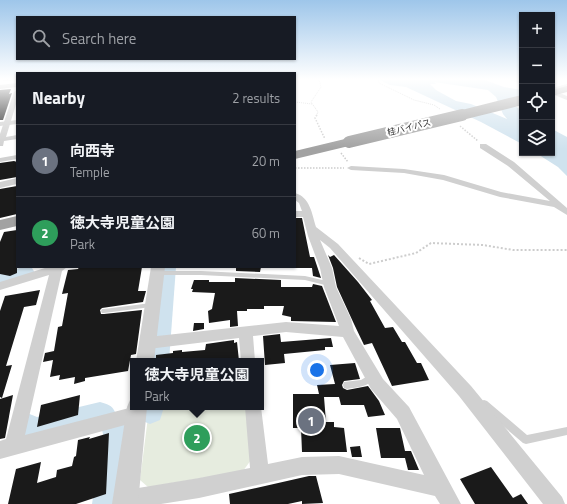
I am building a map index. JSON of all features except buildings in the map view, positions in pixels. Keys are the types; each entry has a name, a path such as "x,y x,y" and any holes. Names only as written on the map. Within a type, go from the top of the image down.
{"highway":[{"name":"桂バイパス","path":"296,154 512,103"},
{"path":"0,225 16,221"}],"street":[{"path":"13,103 3,123 1,142 16,138"},
{"path":"3,123 16,122"},
{"path":"483,146 511,164 554,199 557,204 567,212"},
{"path":"0,160 16,157"},
{"path":"351,168 404,171 424,174 456,181 500,194 557,204"},
{"path":"0,185 16,181"},
{"path":"296,197 303,202 301,214 312,229 334,246 465,391 555,504"},
{"path":"312,229 313,236 326,268 329,284 344,319 347,332 377,384 404,413 446,496"},
{"path":"0,286 33,271 59,268 6,448"},
{"path":"147,358 156,342 153,305 162,272"},
{"path":"156,342 286,327 347,332"},
{"path":"245,331 248,358"},
{"path":"253,410 260,475"},
{"path":"6,448 136,411 126,502 302,466 339,465 446,496"}],"lane":[{"path":"162,272 305,278 329,284"},
{"path":"104,311 153,305"},
{"path":"347,385 363,383 372,376"},
{"path":"465,391 492,410 526,440 567,431"}],"path":[{"path":"299,103 312,104 318,112 315,118 321,133 327,141"},
{"path":"424,103 444,110"},
{"path":"455,122 483,146"},
{"path":"339,150 351,168"},
{"path":"296,168 351,168"},
{"path":"354,255 369,264 416,253 431,244 483,245 513,250 567,250"}],"shaded area":[{"path":"246,410 251,460 243,471 148,487 140,480 148,417 154,411"}],"water":[{"path":"439,103 471,104 507,119 498,103 516,103 514,105 519,109 519,142 481,122"},
{"path":"555,131 567,137 567,176 558,167 541,156 555,156"}],"waterway":[{"path":"157,358 167,268"},
{"path":"0,281 25,273"},
{"path":"27,427 34,432 100,415 103,417"},
{"path":"108,504 118,430 114,426"}],"place":[{"name":"向西寺","path":"311,421"},
{"name":"徳大寺児童公園","path":"197,438"}]}
